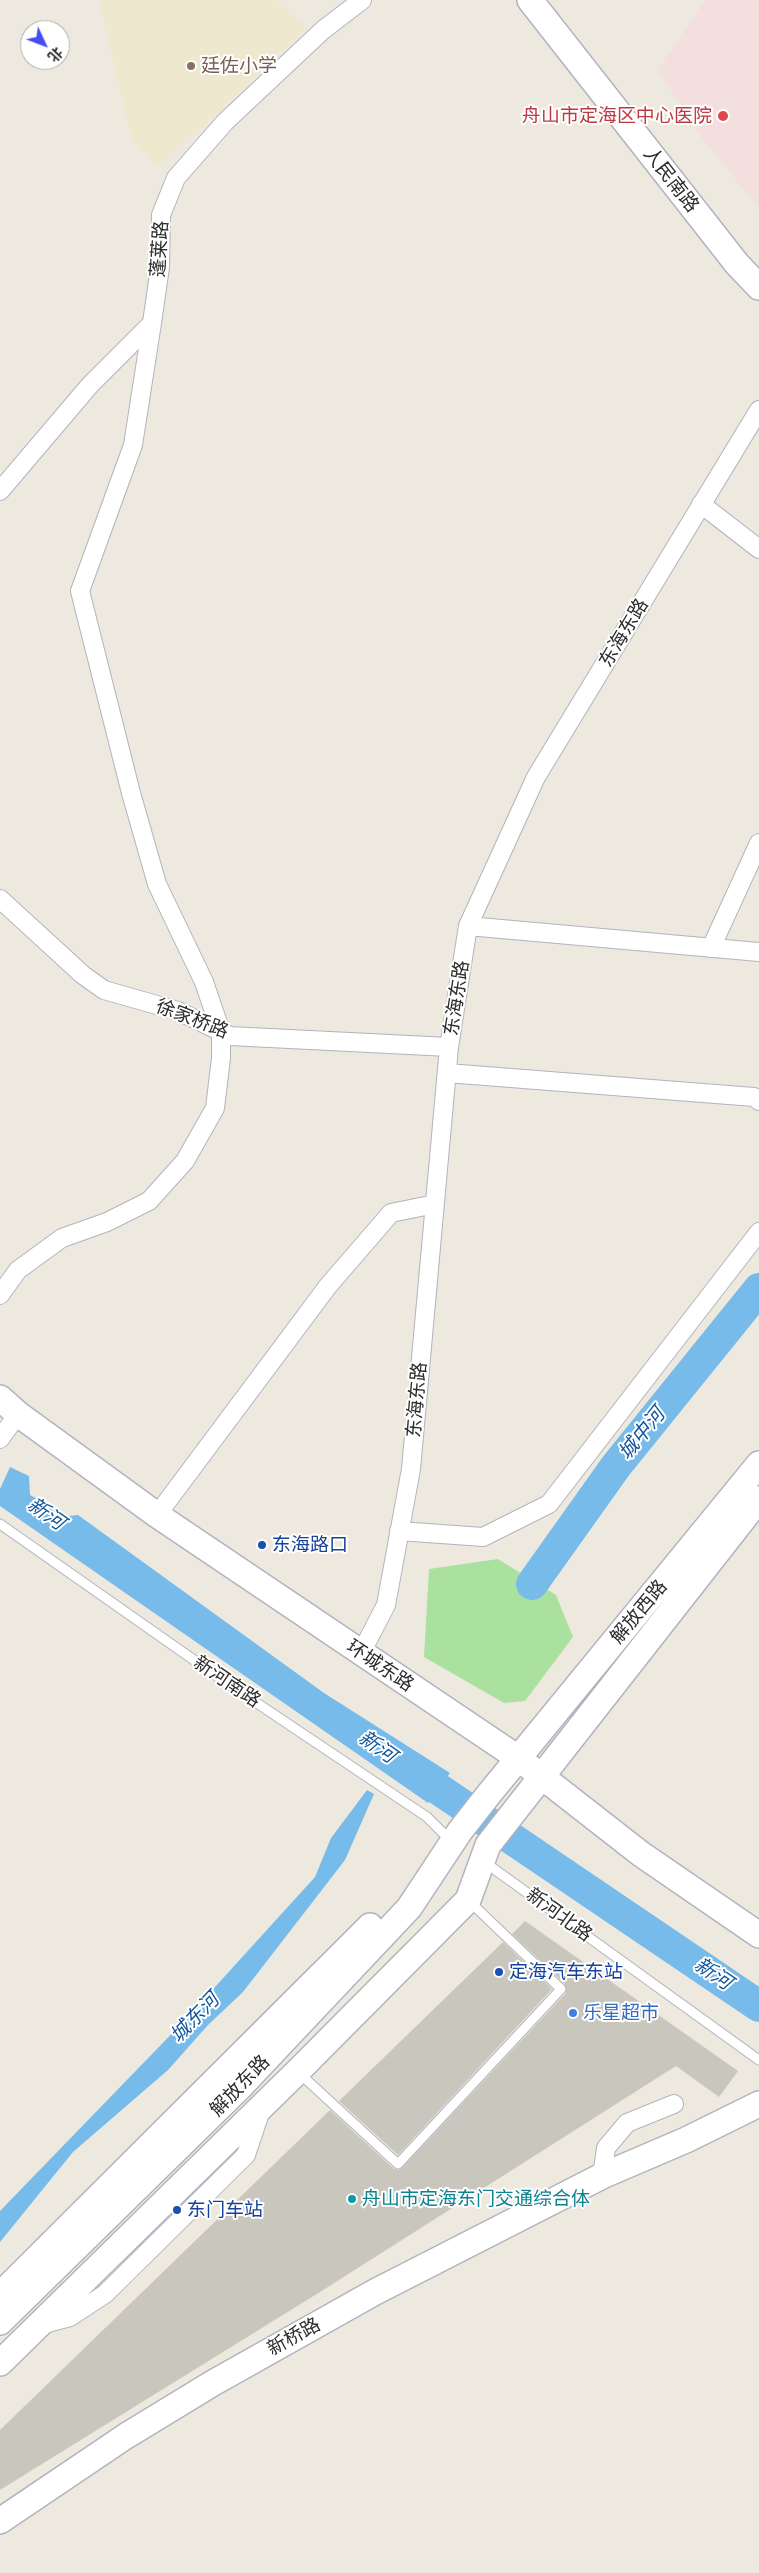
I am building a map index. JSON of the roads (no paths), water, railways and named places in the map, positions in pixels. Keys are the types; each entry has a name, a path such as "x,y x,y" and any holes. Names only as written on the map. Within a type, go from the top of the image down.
{"street":[{"name":"蓬莱路","path":"0,1295 18,1270 62,1238 107,1222 149,1201 185,1161 215,1108 221,1058 221,1032 204,982 157,884 131,793 80,592 133,445 160,266 161,215 176,178 225,122 323,30 362,0"},
{"name":"人民南路","path":"530,0 737,264 759,287"},
{"path":"0,491 90,385 152,323"},
{"name":"东海东路","path":"361,1652 386,1605 410,1469 449,1047 468,926 536,777 759,410"},
{"path":"701,504 759,549"},
{"path":"710,948 759,844"},
{"name":"徐家桥路","path":"0,899 83,976 104,990 178,1011 230,1036 449,1047"},
{"path":"468,926 759,952"},
{"path":"447,1073 754,1097 759,1101"},
{"path":"157,1515 328,1286 391,1213 435,1204"},
{"path":"399,1532 483,1537 549,1504 759,1232"},
{"path":"0,1439 9,1406"},
{"name":"环城东路","path":"9,1406 157,1515 518,1758 641,1854 759,1935"},
{"name":"解放西路","path":"457,1837 518,1758 759,1464"},
{"path":"0,2362 297,2072 468,1900 484,1852 514,1810 759,1499"},
{"path":"0,2294 457,1837"},
{"name":"解放东路","path":"0,2322 242,2085 409,1908 457,1837"},
{"path":"242,2085 263,2104"},
{"path":"602,2176 606,2148 627,2124 674,2104"},
{"name":"新桥路","path":"0,2521 126,2436 213,2383 375,2292 602,2176 686,2140 759,2104"}],"lane":[{"name":"新河南路","path":"0,1524 213,1673 457,1837"},
{"name":"新河北路","path":"484,1852 759,2060"},
{"path":"297,2072 398,2164 562,1989 468,1900"}],"water":[{"name":"新河","path":"10,1467 29,1476 30,1495 69,1516 78,1515 324,1693 450,1773 428,1803 0,1506 0,1489"},
{"name":"城东河","path":"367,1790 374,1794 345,1860 243,1992 208,2025 168,2070 73,2152 0,2242 0,2211 185,2020 315,1877 331,1838"}],"waterway":[{"name":"城中河","path":"532,1584 616,1466 759,1289"},
{"name":"新河","path":"403,1765 759,2006"}],"place":[{"name":"廷佐小学","path":"191,66"},
{"name":"舟山市定海区中心医院","path":"723,116"},
{"name":"东海路口","path":"262,1545"},
{"name":"定海汽车东站","path":"499,1972"},
{"name":"乐星超市","path":"573,2013"},
{"name":"舟山市定海东门交通综合体","path":"352,2199"},
{"name":"东门车站","path":"177,2210"}]}
